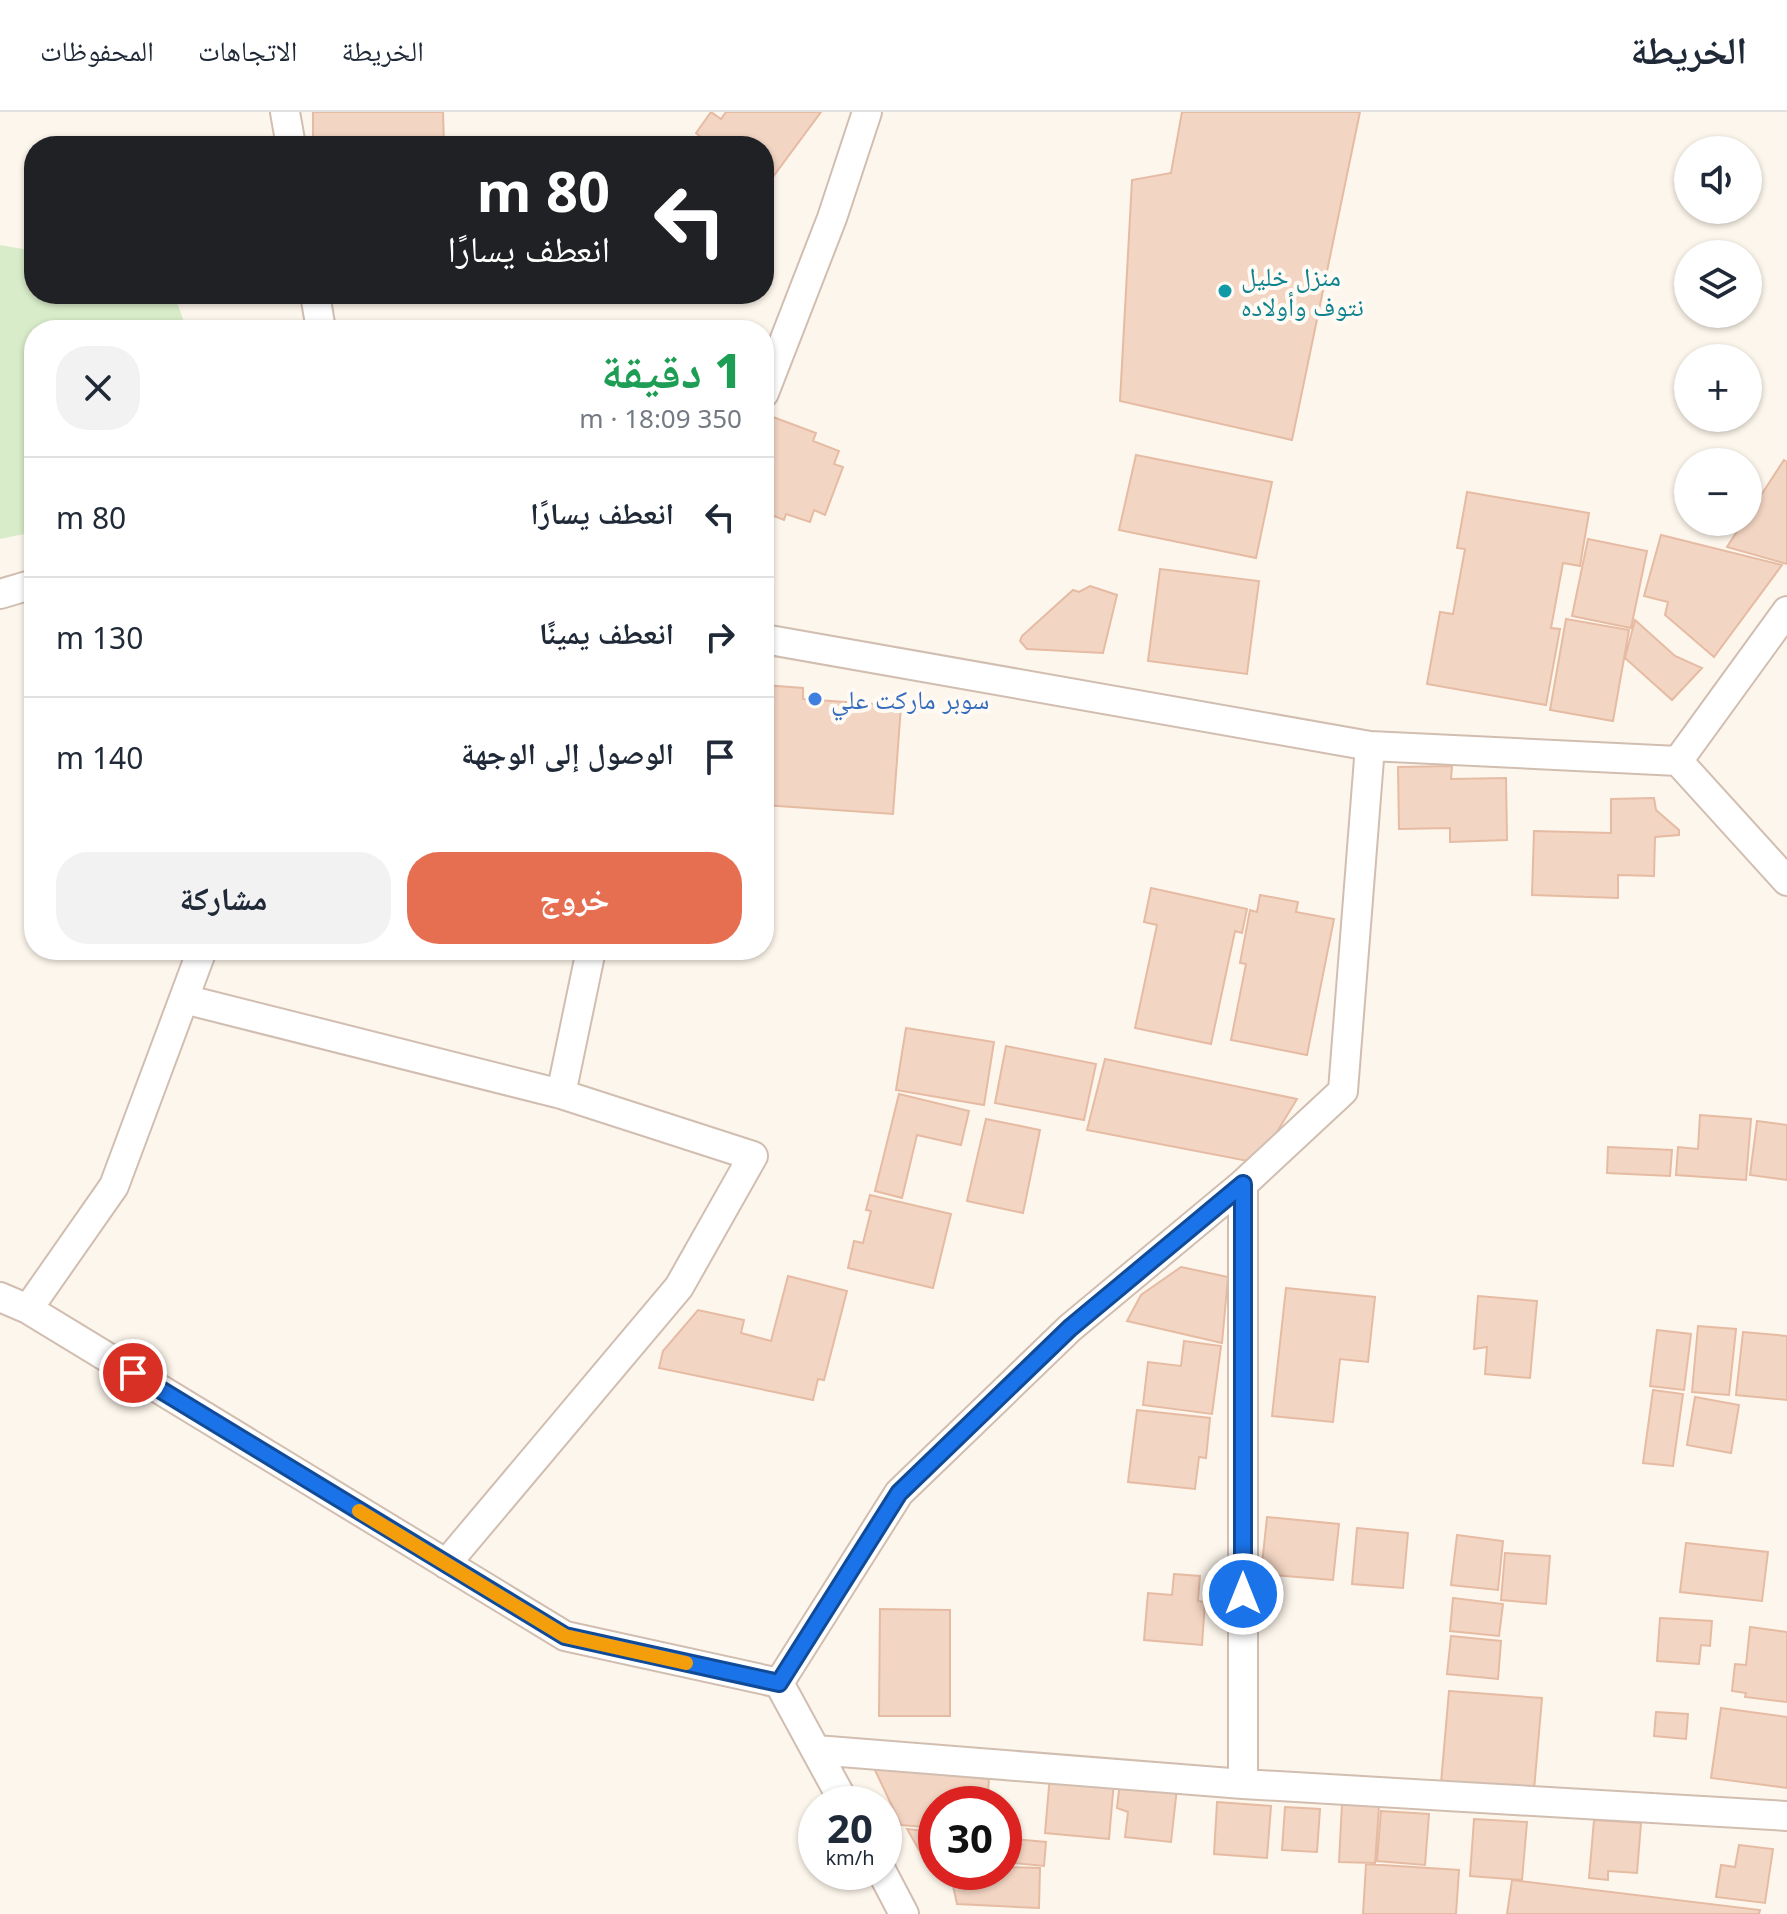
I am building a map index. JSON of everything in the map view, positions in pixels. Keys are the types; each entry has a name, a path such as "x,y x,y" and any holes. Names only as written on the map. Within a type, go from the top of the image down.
{"street":[{"path":"285,112 289,136"},
{"path":"774,367 832,218 867,112"},
{"path":"0,594 24,587"},
{"path":"1678,761 1787,611"},
{"path":"774,641 1370,746 1678,761 1787,881"},
{"path":"779,1683 899,1493 1070,1328 1243,1184 1343,1091 1370,746"},
{"path":"28,1309 114,1186 198,960"},
{"path":"561,1094 589,960"},
{"path":"184,999 561,1094 753,1156 679,1287 446,1564"},
{"path":"1243,1184 1243,1784"},
{"path":"0,1297 28,1309 565,1636 779,1683 835,1786"},
{"path":"816,1750 1243,1784 1787,1816"},
{"path":"891,1890 904,1914"}],"green space":[{"path":"0,245 24,249 24,304 178,304 183,320 24,320 24,534 0,539"}],"building":[{"path":"313,112 443,112 444,136 313,136"},
{"path":"711,112 721,119 726,112 821,112 774,175 774,136 699,136 696,133"},
{"name":"منزل خليل نتوف وأولاده","path":"1182,112 1360,112 1292,440 1120,401 1132,180 1171,173"},
{"path":"774,417 816,433 813,441 839,451 834,464 843,467 825,515 814,510 810,522 786,514 784,520 774,516"},
{"path":"1136,455 1272,482 1256,558 1119,530"},
{"path":"1784,460 1787,462 1787,564 1727,547 1734,536 1762,536 1762,494"},
{"path":"1467,492 1589,513 1580,566 1563,563 1551,628 1560,629 1546,705 1427,684 1440,612 1453,614 1465,549 1457,548"},
{"path":"1661,535 1782,565 1714,657 1665,615 1668,602 1644,596"},
{"path":"1588,539 1647,551 1631,628 1572,616"},
{"path":"1160,569 1259,581 1247,674 1148,661"},
{"path":"1090,586 1117,595 1103,653 1027,649 1020,641 1022,636 1073,590 1079,592"},
{"path":"1566,619 1629,630 1613,721 1550,710"},
{"path":"1635,620 1675,656 1702,668 1672,700 1625,658"},
{"path":"774,686 803,688 803,699 901,706 893,814 774,806"},
{"path":"1452,766 1451,779 1506,778 1507,840 1450,842 1450,828 1399,829 1398,767"},
{"path":"1654,798 1656,810 1679,830 1679,835 1655,837 1654,876 1618,875 1618,898 1532,895 1534,831 1611,833 1611,799"},
{"path":"1151,888 1247,909 1242,933 1235,931 1211,1044 1135,1028 1157,925 1144,922"},
{"path":"1260,895 1298,902 1296,912 1334,919 1307,1055 1231,1040 1246,964 1240,963 1250,910 1257,912"},
{"path":"906,1028 994,1042 984,1105 896,1090"},
{"path":"1006,1046 1096,1064 1084,1120 995,1103"},
{"path":"1105,1059 1297,1099 1258,1163 1087,1130"},
{"path":"899,1094 969,1111 961,1145 917,1135 902,1198 875,1191"},
{"path":"1700,1115 1751,1119 1746,1180 1676,1175 1678,1147 1698,1149"},
{"path":"986,1119 1040,1130 1023,1213 967,1201"},
{"path":"1757,1121 1787,1125 1787,1180 1750,1175"},
{"path":"1608,1147 1672,1150 1670,1176 1607,1173"},
{"path":"870,1195 951,1214 933,1288 848,1268 854,1241 863,1243 871,1211 866,1210"},
{"path":"1181,1267 1228,1277 1222,1343 1127,1321 1141,1295"},
{"path":"788,1276 847,1291 824,1380 818,1379 813,1400 659,1368 663,1351 698,1310 744,1320 741,1333 771,1341"},
{"path":"1286,1288 1375,1297 1368,1362 1340,1359 1333,1422 1272,1416"},
{"path":"1478,1296 1537,1301 1530,1378 1485,1374 1487,1347 1474,1349"},
{"path":"1698,1326 1736,1329 1729,1395 1692,1392"},
{"path":"1657,1330 1691,1334 1684,1390 1650,1386"},
{"path":"1743,1332 1787,1336 1787,1400 1736,1395"},
{"path":"1184,1341 1221,1346 1212,1414 1143,1405 1148,1362 1181,1366"},
{"path":"1653,1390 1683,1394 1673,1466 1643,1463"},
{"path":"1695,1397 1739,1405 1731,1453 1687,1445"},
{"path":"1137,1410 1210,1418 1206,1458 1199,1457 1195,1489 1128,1482"},
{"path":"1267,1517 1339,1524 1333,1580 1261,1574"},
{"path":"1357,1528 1408,1533 1403,1588 1352,1584"},
{"path":"1457,1535 1503,1541 1498,1590 1451,1585"},
{"path":"1686,1543 1768,1552 1762,1601 1680,1592"},
{"path":"1505,1553 1550,1556 1546,1604 1501,1600"},
{"path":"1174,1574 1200,1576 1198,1601 1205,1602 1202,1645 1144,1640 1148,1593 1172,1595"},
{"path":"1453,1598 1503,1604 1499,1636 1450,1631"},
{"path":"880,1609 950,1610 950,1716 879,1716"},
{"path":"1660,1618 1712,1621 1710,1646 1701,1645 1699,1664 1657,1661"},
{"path":"1750,1627 1787,1632 1787,1702 1745,1697 1746,1693 1732,1691 1735,1664 1746,1665"},
{"path":"1451,1636 1501,1641 1498,1679 1447,1674"},
{"path":"1449,1691 1542,1698 1534,1790 1441,1783"},
{"path":"1721,1708 1787,1717 1787,1788 1711,1778"},
{"path":"1656,1712 1688,1714 1686,1739 1654,1736"},
{"path":"874,1768 989,1779 988,1786 918,1786 918,1826 902,1825 902,1786 883,1786"},
{"path":"1050,1775 1114,1781 1109,1839 1045,1833"},
{"path":"1120,1782 1177,1788 1171,1842 1125,1837 1128,1812 1117,1808"},
{"path":"1217,1802 1271,1806 1267,1858 1214,1854"},
{"path":"1342,1804 1379,1806 1375,1863 1339,1862"},
{"path":"1285,1807 1320,1809 1317,1852 1282,1850"},
{"path":"1381,1811 1429,1814 1425,1865 1377,1861"},
{"path":"1474,1819 1527,1822 1522,1880 1470,1876"},
{"path":"1594,1820 1641,1823 1637,1873 1608,1871 1608,1880 1589,1878"},
{"path":"907,1829 918,1830 918,1848"},
{"path":"1022,1840 1046,1842 1044,1866 1022,1864"},
{"path":"1739,1845 1773,1849 1765,1903 1716,1897 1721,1865 1735,1867"},
{"path":"1366,1864 1459,1870 1456,1914 1363,1914"},
{"path":"1022,1868 1040,1868 1039,1908 957,1904 954,1890 1022,1890"},
{"path":"1512,1880 1760,1910 1759,1914 1507,1914"}],"slow traffic":[{"path":"359,1511 565,1636 686,1663"}],"place":[{"name":"منزل خليل نتوف وأولاده","path":"1225,291"},
{"name":"سوبر ماركت علي","path":"815,699"}],"route":[{"path":"133,1373 565,1636 779,1683 899,1493 1070,1328 1243,1184 1243,1594"}]}
